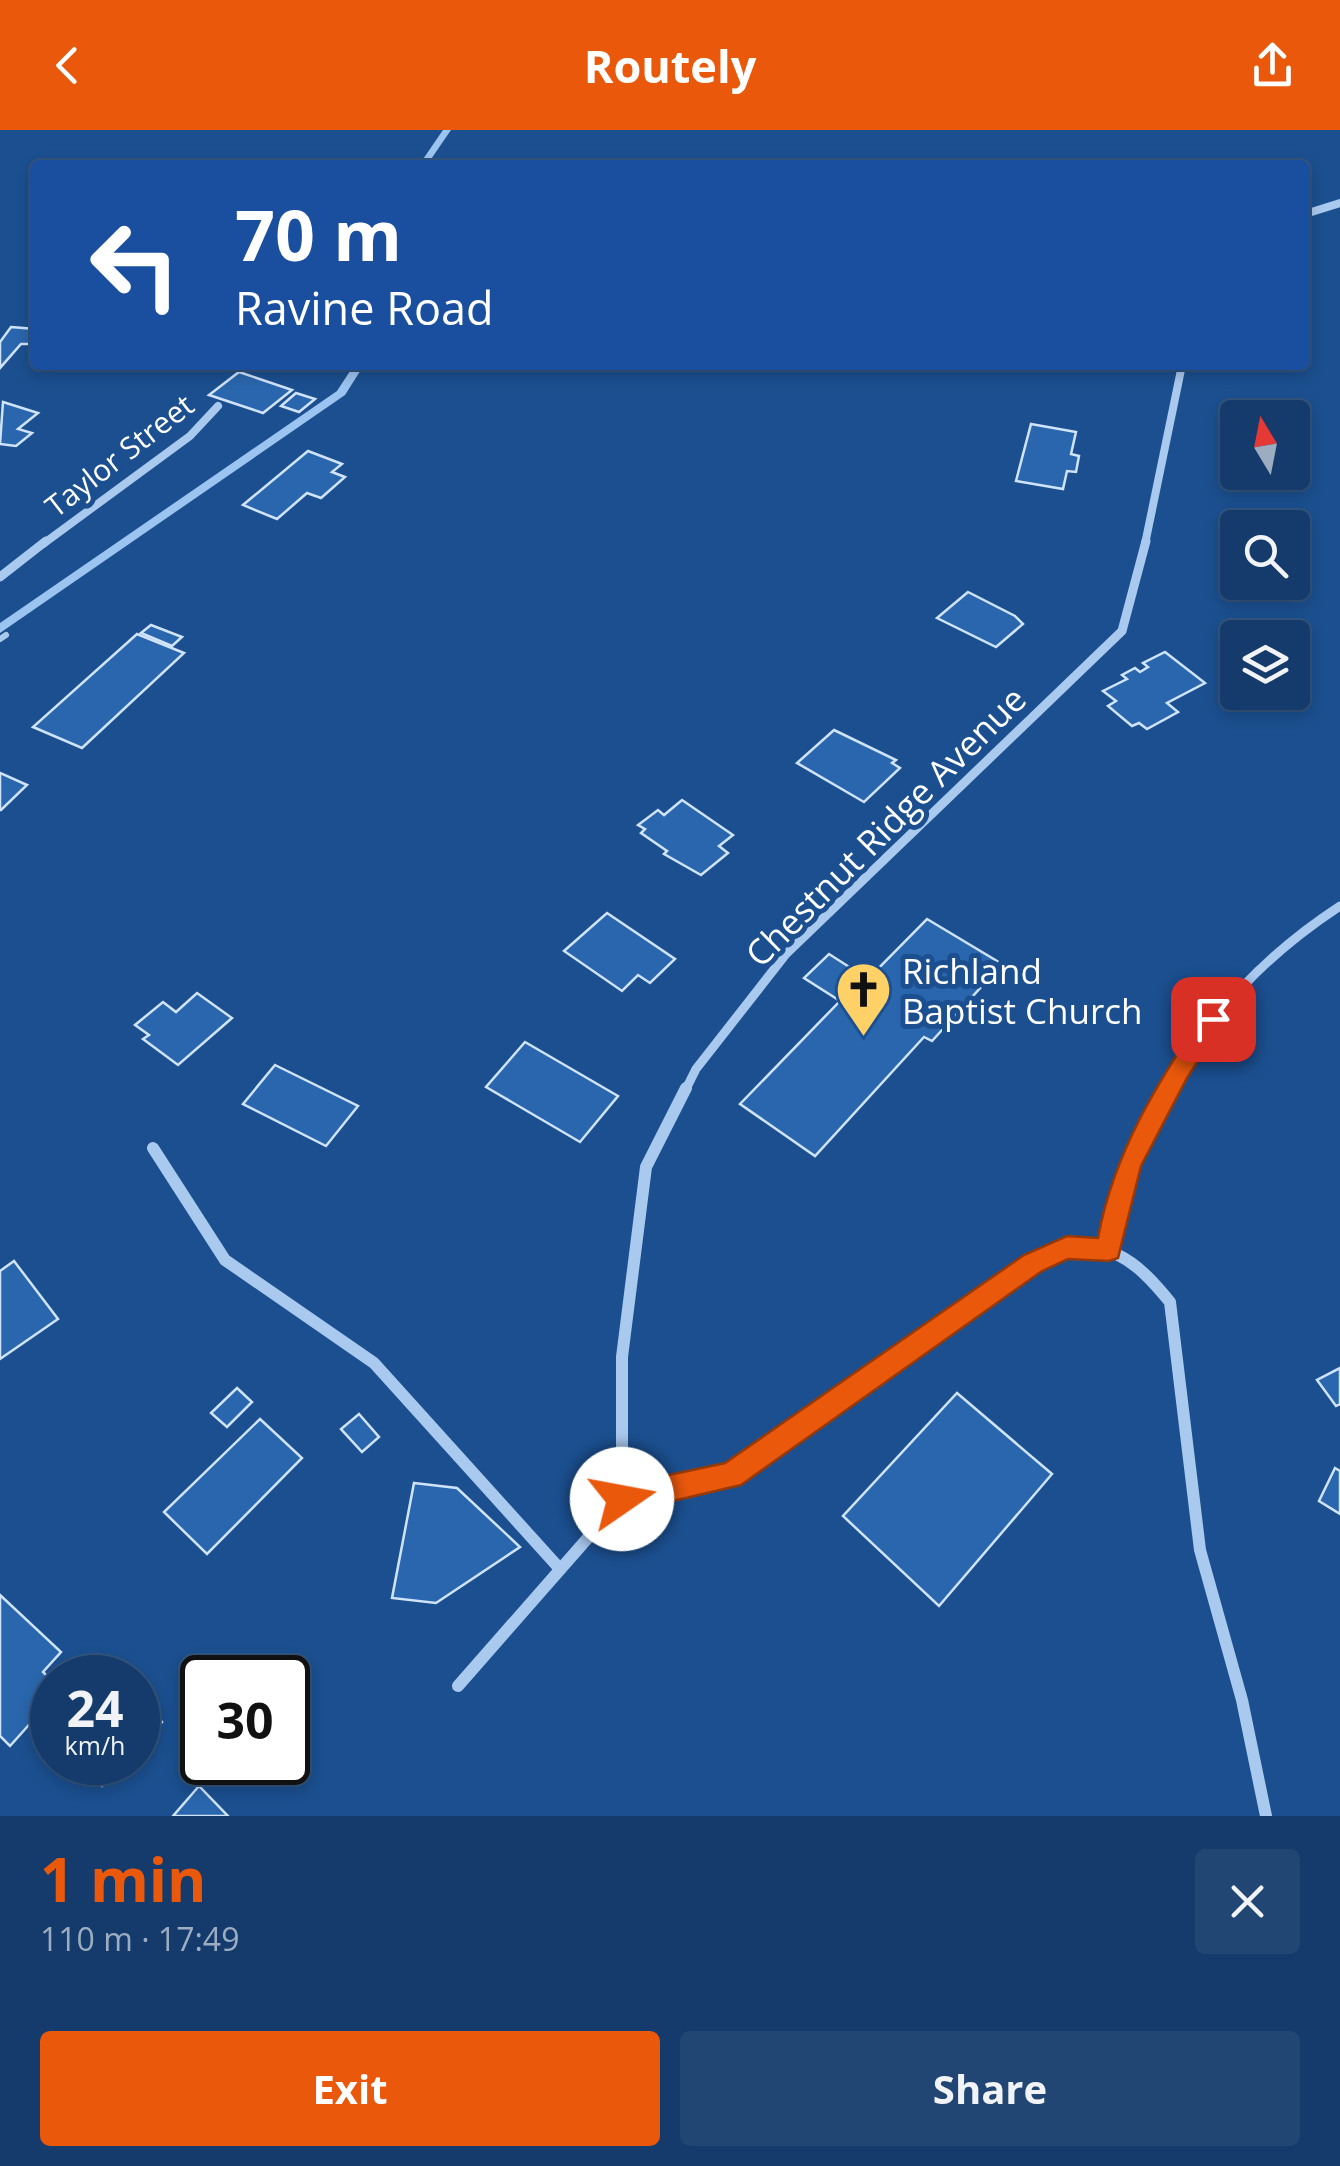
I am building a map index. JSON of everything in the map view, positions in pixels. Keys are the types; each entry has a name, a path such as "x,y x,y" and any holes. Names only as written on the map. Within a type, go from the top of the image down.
{"street":[{"path":"1310,212 1340,203"},
{"name":"Chestnut Ridge Avenue","path":"622,1499 622,1357 646,1167 696,1069 786,954 1122,632 1158,496 1181,370"},
{"name":"Taylor Street","path":"0,577 101,498 190,436 218,406"},
{"path":"1109,1250 1117,1202 1130,1164 1178,1070 1231,993 1281,946 1340,906"},
{"path":"153,1148 226,1260 374,1364 560,1569"},
{"path":"458,1686 622,1499 731,1475 1033,1263 1067,1248 1109,1250 1146,1273 1170,1302 1200,1550 1242,1700 1266,1816"}],"building":[{"path":"11,327 30,329 30,344 21,344 0,368 0,342"},
{"path":"239,372 292,390 263,413 209,395"},
{"path":"296,393 315,399 299,412 281,406"},
{"path":"3,402 38,413 18,429 32,433 16,446 0,444"},
{"path":"1031,424 1076,432 1071,454 1079,456 1076,472 1067,471 1063,489 1016,481"},
{"path":"308,451 342,464 332,472 345,477 321,498 307,493 277,519 243,505"},
{"path":"968,592 1023,624 996,647 937,618"},
{"path":"151,625 182,637 172,646 141,633"},
{"path":"137,634 184,653 82,748 33,727"},
{"path":"1165,652 1205,683 1167,703 1178,712 1147,729 1139,723 1132,726 1108,706 1116,701 1103,691 1127,679 1122,675 1135,668 1140,672 1148,667 1143,663"},
{"path":"834,730 896,760 892,763 900,768 864,802 797,763"},
{"path":"0,773 27,785 1,810 0,809"},
{"path":"682,800 733,835 719,846 728,853 701,875 664,854 667,851 641,833 645,829 638,825 658,810 664,815"},
{"path":"607,913 675,959 650,983 638,975 622,991 564,951"},
{"name":"Richland Baptist Church","path":"927,919 1002,964 932,1041 924,1037 815,1156 740,1104 840,1001 804,978 829,954 868,979"},
{"path":"197,993 232,1018 178,1065 143,1039 149,1035 135,1025 163,1002 176,1012"},
{"path":"525,1042 618,1096 580,1142 486,1087"},
{"path":"275,1065 358,1106 326,1146 243,1104"},
{"path":"14,1261 58,1319 0,1359 0,1271"},
{"path":"1340,1368 1340,1404 1336,1406 1317,1380"},
{"path":"237,1388 252,1402 227,1427 211,1413"},
{"path":"957,1393 1052,1474 939,1606 843,1516"},
{"path":"359,1414 379,1437 362,1452 341,1429"},
{"path":"260,1419 302,1458 207,1554 164,1512"},
{"path":"1335,1468 1340,1471 1340,1514 1319,1501"},
{"path":"414,1483 457,1488 520,1547 436,1603 392,1598"},
{"path":"0,1595 61,1652 30,1655 30,1724 10,1746 0,1736"},
{"path":"199,1786 228,1816 173,1816"}],"waterway":[{"path":"426,160 447,130"},
{"path":"0,629 341,393 356,370"}],"place":[{"name":"Richland Baptist Church","path":"863,1039"}],"route":[{"path":"622,1499 731,1475 1033,1263 1067,1248 1109,1250 1117,1202 1130,1164 1178,1070 1213,1019"}]}
